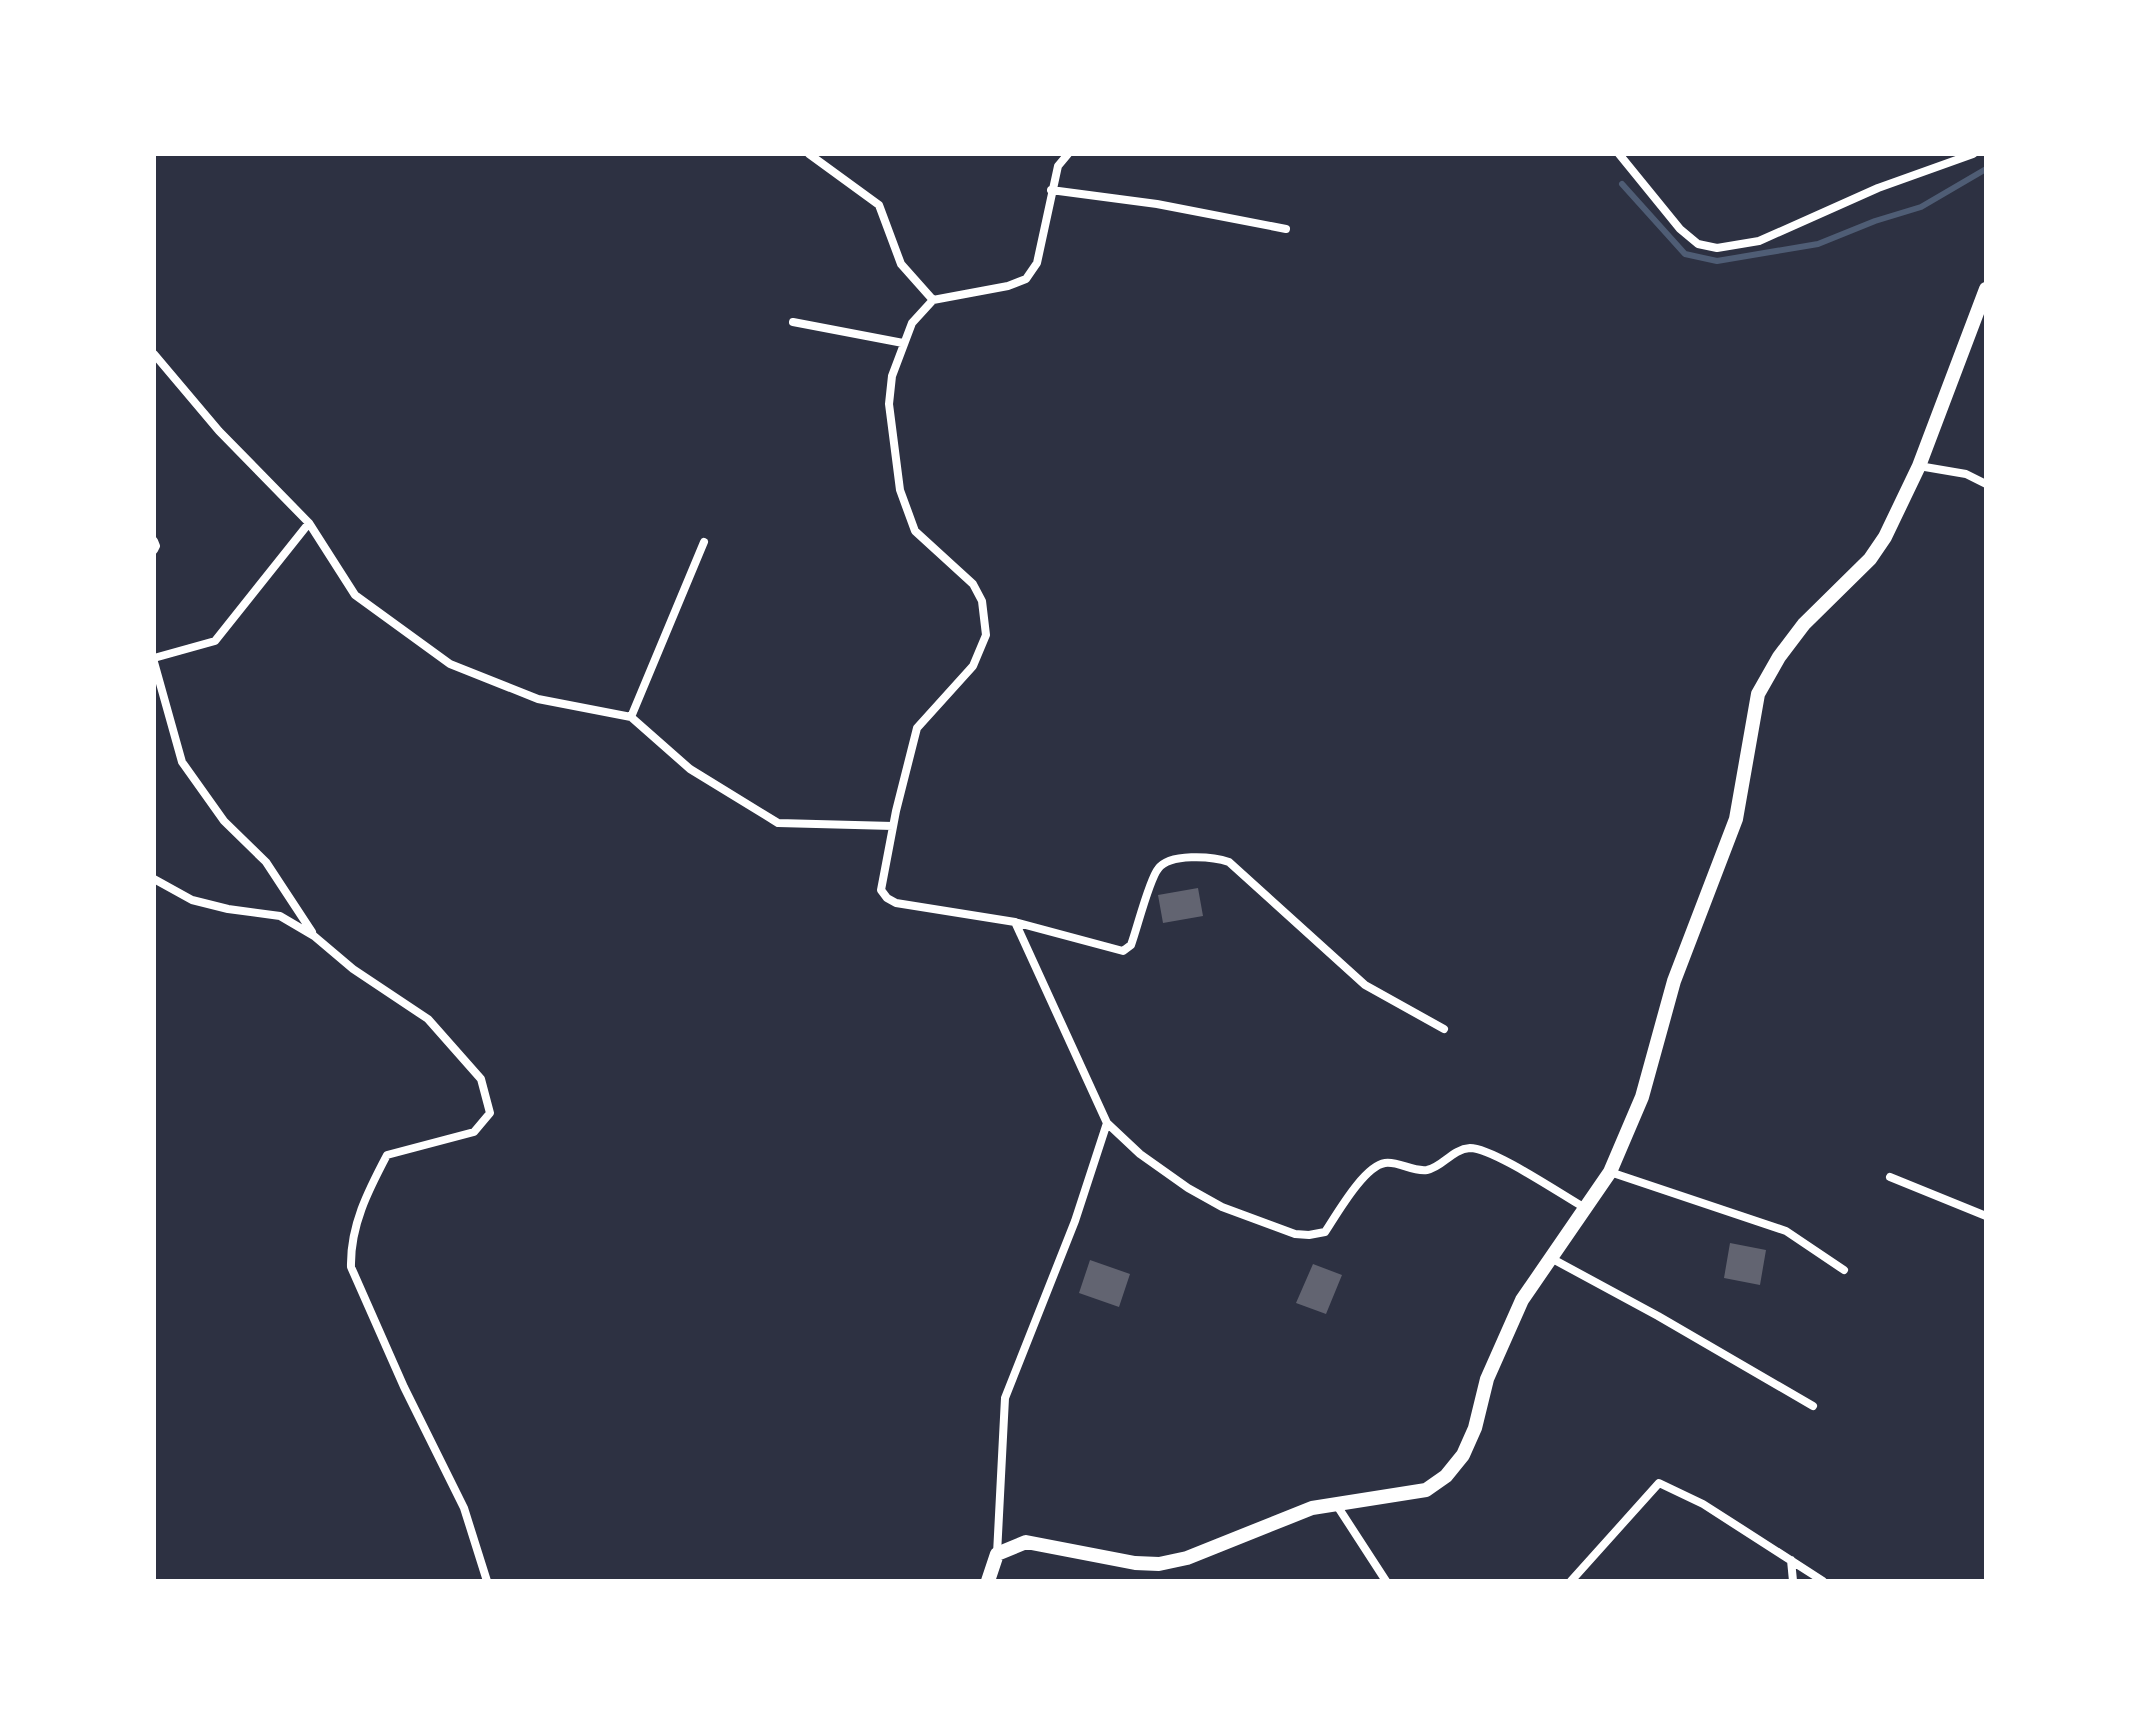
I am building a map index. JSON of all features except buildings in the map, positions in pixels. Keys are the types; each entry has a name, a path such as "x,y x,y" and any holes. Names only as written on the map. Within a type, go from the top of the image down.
{"street":[{"path":"809,154 879,205 901,264 933,300"},
{"path":"1068,154 1058,166 1037,263 1026,279 1008,286 933,300 912,323 892,376 889,404 900,490 915,531 973,584 982,601 986,635 973,666 917,728 881,890 896,903 1015,922 1123,951 1131,945 1157,869 1169,859 1214,857 1229,862 1365,985 1444,1029"},
{"path":"1619,154 1680,229 1698,244 1717,248 1759,241 1878,188 1973,154"},
{"path":"1051,190 1157,204 1286,229"},
{"path":"997,1554 1026,1542 1135,1563 1159,1564 1187,1558 1312,1508 1426,1490 1463,1455 1475,1428 1487,1379 1522,1300 1610,1172 1642,1097 1674,981 1736,819 1758,694 1779,657 1804,624 1870,559 1885,537 1919,466 1986,289"},
{"path":"793,322 903,343"},
{"path":"154,354 219,431 309,523 355,595 450,664 538,699 631,717 690,769 778,823 893,826"},
{"path":"1919,466 1966,474 1986,484"},
{"path":"309,523 215,641 154,660 182,762 224,821 266,862 314,936"},
{"path":"154,541 154,550"},
{"path":"631,717 704,542"},
{"path":"154,879 192,900 228,909 280,916 314,936 353,969 428,1019 481,1079 490,1113 474,1132 387,1155 363,1202 351,1248 351,1267 404,1387 464,1508 487,1581"},
{"path":"1015,922 1107,1123 1140,1154 1188,1188 1222,1207 1295,1234 1325,1232 1370,1170 1386,1163 1416,1171 1431,1170 1453,1153 1471,1148 1491,1154 1585,1208"},
{"path":"988,1581 997,1554 1005,1398 1075,1221 1107,1123"},
{"path":"1610,1172 1786,1231 1844,1270"},
{"path":"1890,1177 1986,1216"},
{"path":"1549,1257 1813,1406"},
{"path":"1571,1581 1659,1483 1703,1504 1823,1581"},
{"path":"1335,1503 1386,1581"},
{"path":"1791,1560 1793,1581"}],"waterway":[{"path":"1622,184 1685,254 1717,261 1818,244 1921,207 1986,169"}]}
